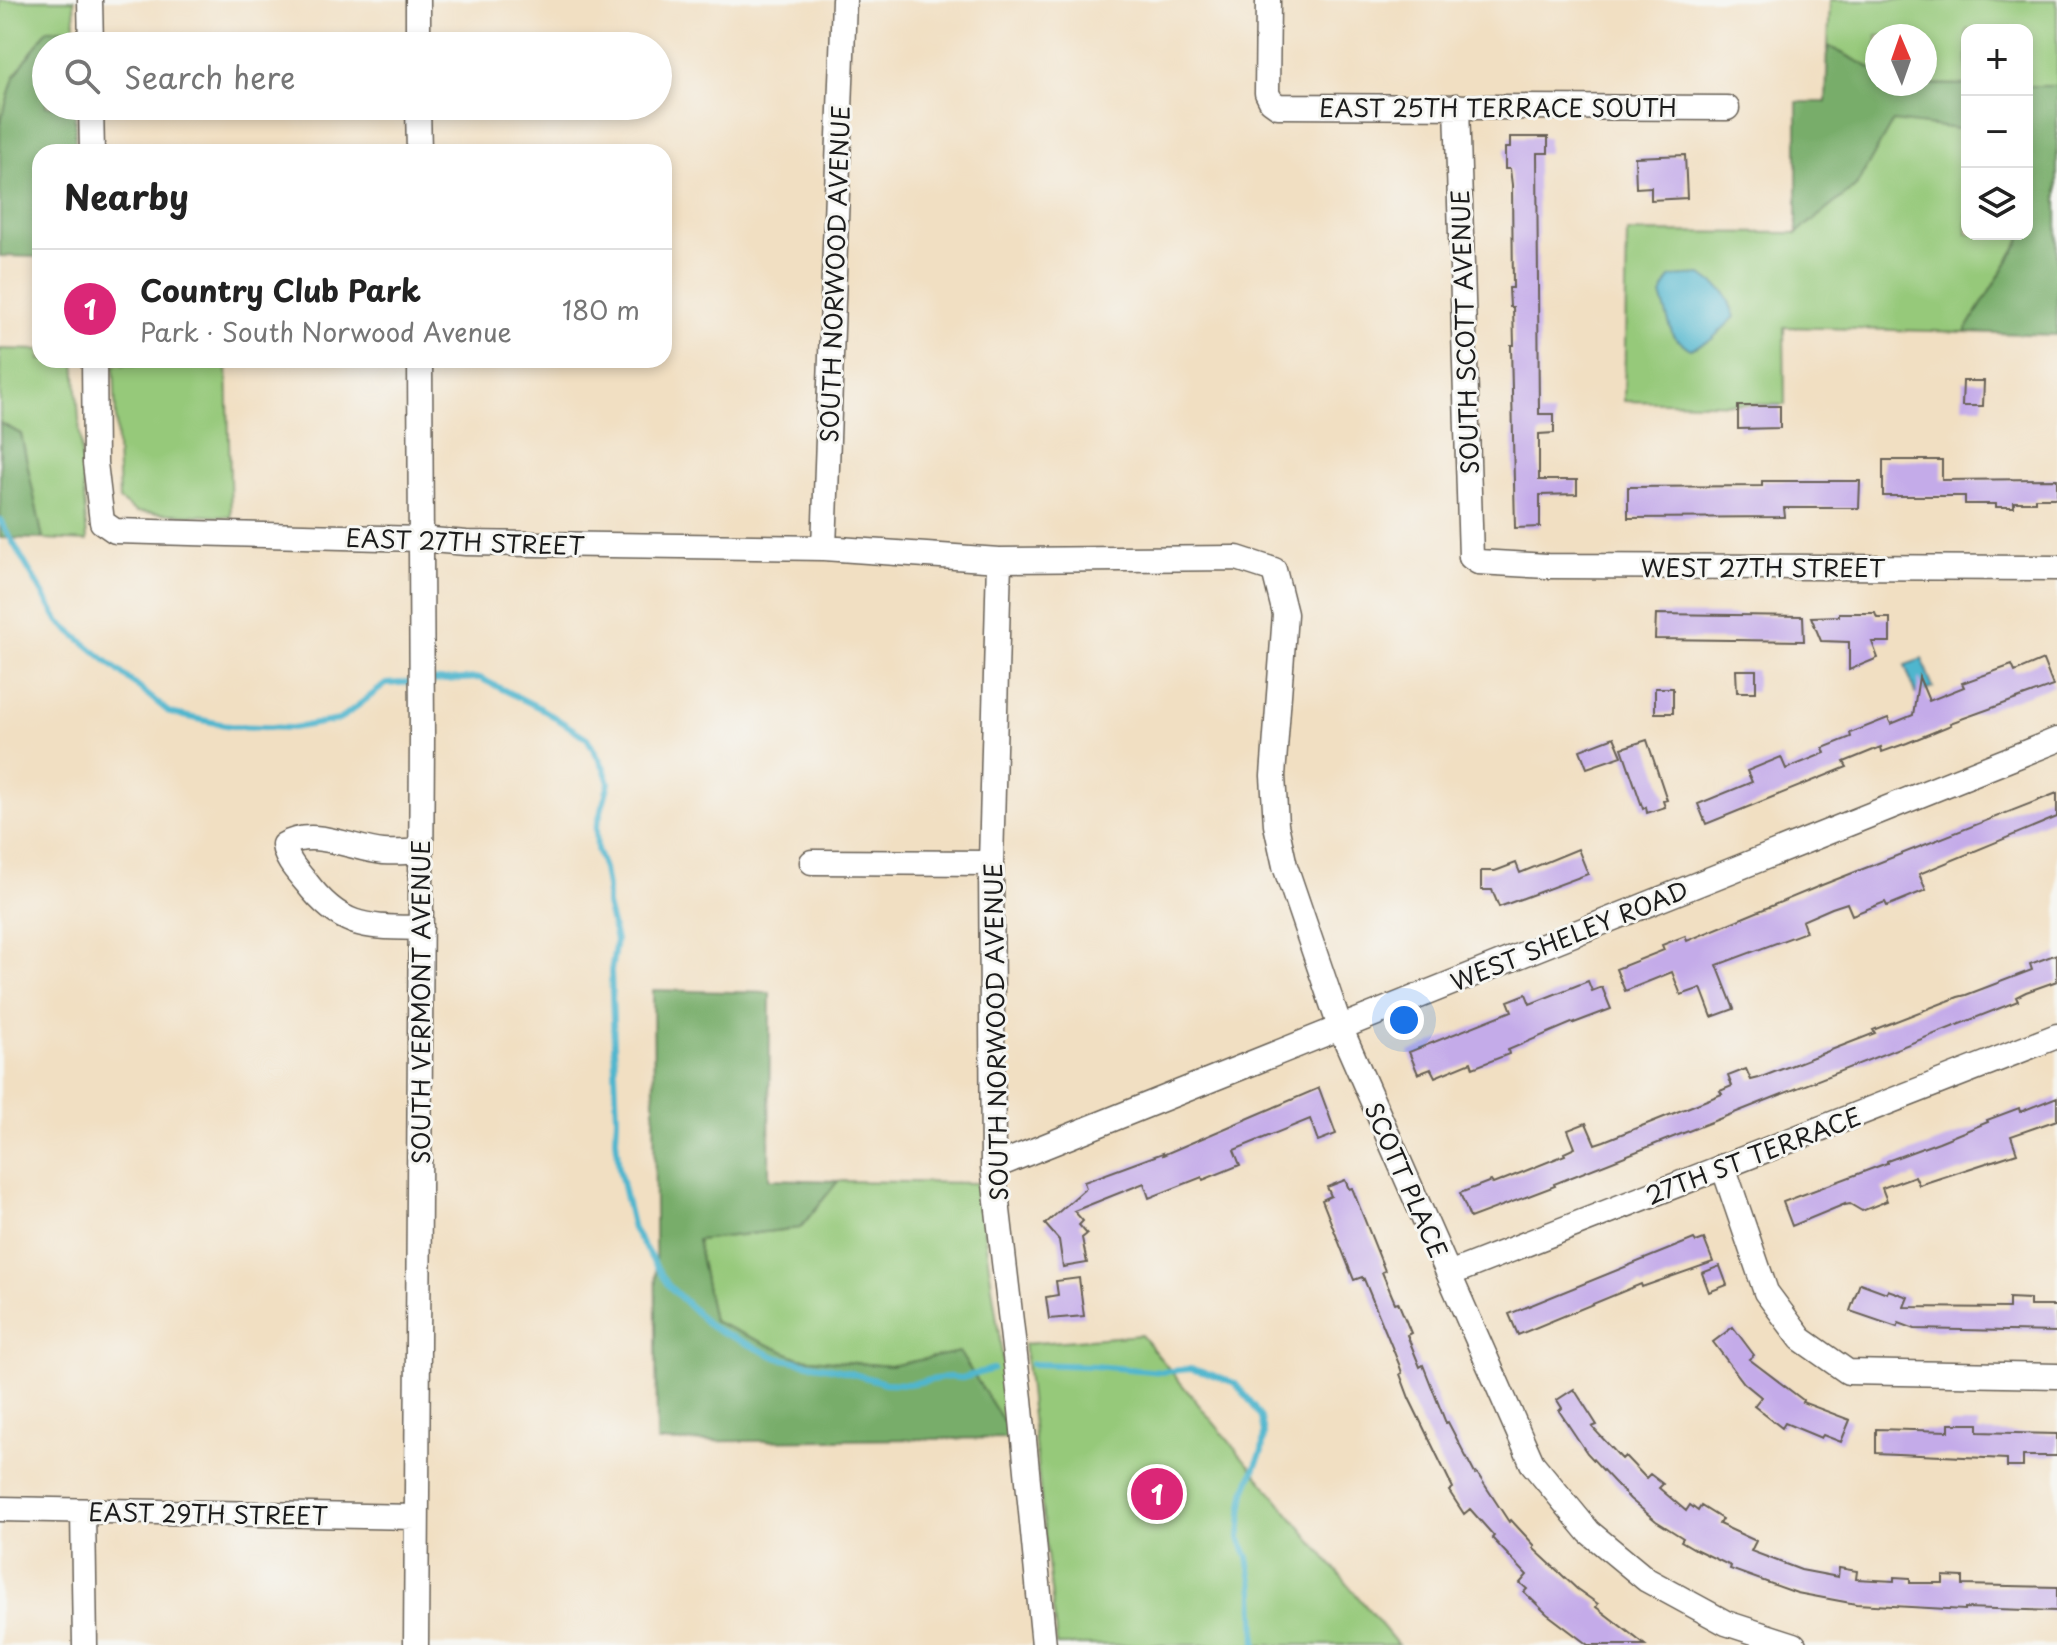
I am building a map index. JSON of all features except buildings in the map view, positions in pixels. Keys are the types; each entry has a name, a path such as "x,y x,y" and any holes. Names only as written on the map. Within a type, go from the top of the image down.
{"street":[{"path":"90,0 91,32"},
{"path":"418,0 418,32"},
{"name":"SOUTH NORWOOD AVENUE","path":"824,548 844,0"},
{"name":"EAST 25TH TERRACE SOUTH","path":"1268,0 1267,93 1278,106 1727,108"},
{"name":"SOUTH SCOTT AVENUE","path":"1457,106 1471,557"},
{"path":"91,120 92,144"},
{"path":"418,120 419,144"},
{"name":"EAST 27TH STREET","path":"94,368 95,463 102,522 115,531 421,539 466,543 824,548 999,560 1237,558 1274,570"},
{"name":"SOUTH VERMONT AVENUE","path":"416,1645 422,737 420,368"},
{"name":"WEST 27TH STREET","path":"1471,557 1478,562 1547,566 2057,568"},
{"name":"SOUTH NORWOOD AVENUE","path":"999,560 991,863 993,1167 1044,1645"},
{"name":"SCOTT PLACE","path":"1274,570 1285,614 1273,776 1276,825 1285,866 1340,1027 1532,1463 1589,1532 1647,1580 1726,1623 1794,1645"},
{"name":"WEST SHELEY ROAD","path":"993,1167 2057,740"},
{"path":"421,851 386,852 324,839 293,840 284,845 286,856 316,895 341,917 371,927 421,928"},
{"path":"812,862 991,863"},
{"name":"27TH ST TERRACE","path":"1449,1274 2057,1036"},
{"path":"1723,1166 1766,1292 1801,1339 1848,1372 2057,1376"},
{"name":"EAST 29TH STREET","path":"0,1509 416,1517"},
{"path":"83,1511 85,1645"}],"green space":[{"path":"0,0 74,0 75,29 32,32 32,51 14,77 0,124"},
{"path":"1830,0 2057,0 2057,86 2033,86 2033,24 1961,24 1961,85 1937,84 1937,24 1865,24 1865,65 1828,46"},
{"path":"75,29 75,32 46,32"},
{"path":"1828,46 1865,65 1865,96 1937,96 1937,85 1961,85 1961,129 1893,121 1856,186 1797,233 1797,102 1826,102"},
{"path":"32,51 32,120 75,120 75,144 32,144 32,257 0,256 0,124 14,77"},
{"path":"2033,86 2057,86 2057,335 1965,332 2020,242 2033,240"},
{"path":"1893,120 1961,129 1961,240 2020,240 1965,332 1784,327 1785,405 1624,401 1627,232 1797,233 1856,186"},
{"path":"0,349 32,350 32,368 76,368 87,541 43,539 21,434 0,423"},
{"path":"114,368 227,368 231,517 136,512 119,500"},
{"path":"0,423 21,434 43,539 0,538"},
{"path":"653,990 770,993 769,1179 838,1181 800,1228 697,1240 713,1321 799,1358 890,1366 959,1352 1014,1438 657,1442"},
{"path":"838,1181 977,1183 1014,1438 959,1352 890,1366 799,1358 713,1321 697,1240 800,1228"},
{"path":"1141,1335 1398,1645 1057,1645 1024,1344"}],"water":[{"path":"1702,275 1725,292 1735,317 1711,340 1690,349 1673,336 1661,295 1671,277"},
{"path":"1922,659 1933,688 1916,694 1905,665"}],"waterway":[{"path":"0,520 59,622 170,713 230,726 292,728 339,720 386,684 415,682"},
{"path":"426,681 480,678 540,708 587,738 604,768 609,783 596,829 597,849 607,887 607,905 616,940 611,971 619,1169 633,1229 668,1285 711,1327 778,1358 836,1369 885,1383 908,1384 948,1377 962,1378 993,1369"},
{"path":"1032,1364 1162,1372 1190,1369 1235,1383 1251,1402 1261,1418 1264,1434 1262,1451 1245,1492 1240,1538 1248,1558 1254,1591 1256,1645"}],"place":[{"name":"Country Club Park","path":"1157,1494"}]}
